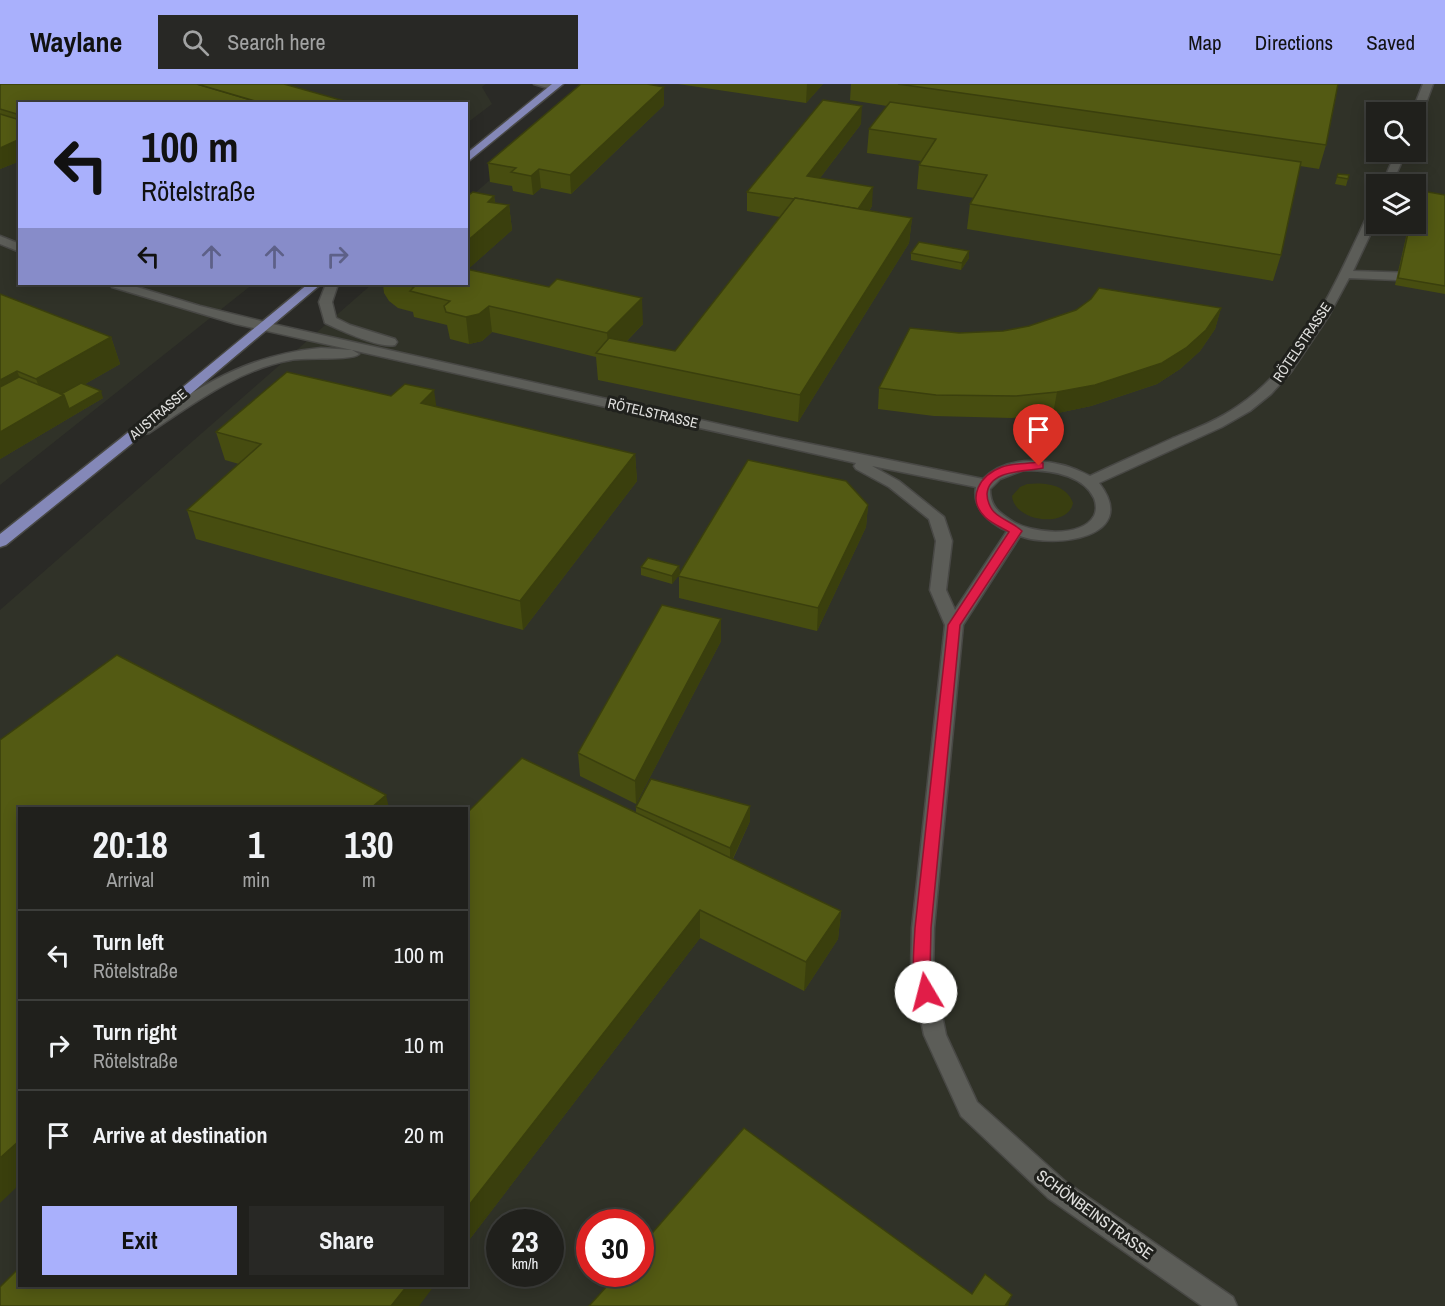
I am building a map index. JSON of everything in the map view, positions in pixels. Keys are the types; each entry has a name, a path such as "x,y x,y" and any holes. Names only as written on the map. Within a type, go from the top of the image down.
{"main road":[{"path":"468,158 556,86"},
{"name":"AUSTRASSE","path":"0,542 125,442 314,285"}],"street":[{"path":"539,84 556,86"},
{"path":"1421,102 1428,84"},
{"name":"RÖTELSTRASSE","path":"1088,482 1223,421 1246,407 1273,385 1288,367 1346,273 1366,231"},
{"path":"0,240 18,247"},
{"path":"1346,273 1445,278"},
{"name":"RÖTELSTRASSE","path":"119,285 166,302 266,325 847,457 985,484"},
{"name":"RÖTELSTRASSE","path":"331,285 326,291 324,300 330,320 459,369"},
{"name":"RÖTELSTRASSE","path":"125,442 222,378 266,361 309,352 333,352 443,365"},
{"name":"RÖTELSTRASSE","path":"847,457 894,484 936,517 944,541 938,590 954,625"},
{"path":"1039,466 1074,474 1088,482 1102,498 1103,515 1098,523 1087,531 1071,536 1053,538 1034,536 1001,524 983,504 981,494 985,484 993,476 1006,470 1039,466"},
{"name":"SCHÖNBEINSTRASSE","path":"1016,531 954,625 923,928 922,971 935,1035 969,1109 1057,1190 1224,1306"}],"shaded area":[{"path":"0,84 486,84 482,87 492,104 468,122 468,102 18,102 18,285 252,285 0,485"},
{"path":"600,84 1445,84 1445,1306 0,1306 0,610 371,285 468,285 468,199"}],"green space":[{"path":"1041,483 1060,488 1073,503 1069,511 1062,517 1052,519 1041,519 1022,512 1015,505 1012,496 1020,487"}],"building":[{"path":"0,84 197,84 258,102 18,102 18,114 0,109"},
{"path":"197,84 284,84 348,102 258,102"},
{"path":"581,84 647,84 664,87 570,175 539,169 531,176 511,172 516,168 488,163"},
{"path":"898,84 1338,84 1326,145"},
{"path":"823,100 862,106 807,176 873,187 858,209 747,192"},
{"path":"890,102 1301,162 1281,255 970,204 987,175 919,165 936,139 869,129"},
{"path":"0,114 18,119 18,140 0,148"},
{"path":"1338,174 1349,175 1348,179 1337,177"},
{"path":"473,192 494,196 488,202 509,205 468,240 468,196"},
{"path":"1426,192 1445,195 1445,286 1398,278 1408,234 1426,234"},
{"path":"795,198 912,218 800,395 596,353 609,338 675,351"},
{"path":"919,242 969,251 962,263 911,253"},
{"path":"468,269 549,287 557,279 642,298 607,333 489,306 479,314 466,317 446,312 444,306 450,301 410,291 414,287 405,285 468,285"},
{"path":"1099,288 1221,308 1206,330 1186,348 1162,363 1095,385 1015,396 936,395 879,388 910,328 959,333 1003,331 1029,326 1076,310 1091,299"},
{"path":"0,294 111,337 36,379 17,371 0,380"},
{"path":"287,372 391,396 405,384 434,390 421,403 635,454 520,601 187,510 261,444 216,432"},
{"path":"19,377 64,395 0,432 0,387"},
{"path":"81,383 101,391 69,409 64,395 61,394"},
{"path":"748,460 846,481 868,505 818,608 678,576"},
{"path":"648,558 679,566 672,576 641,567"},
{"path":"662,605 721,619 635,781 578,753"},
{"path":"117,655 386,795 372,807 18,807 18,1142 0,1158 0,740"},
{"path":"522,758 841,911 806,962 700,910 468,1206 468,812"},
{"path":"651,779 750,806 730,848 636,807"},
{"path":"744,1128 972,1294 985,1274 1012,1295 1005,1306 589,1306 606,1287 654,1287 654,1231"},
{"path":"18,1269 18,1287 406,1287 391,1306 0,1306 0,1287"}],"route":[{"path":"926,992 922,971 923,928 954,625 1016,531 1001,524 990,514 983,504 981,494 985,484 993,476 1022,466 1039,466"}]}
